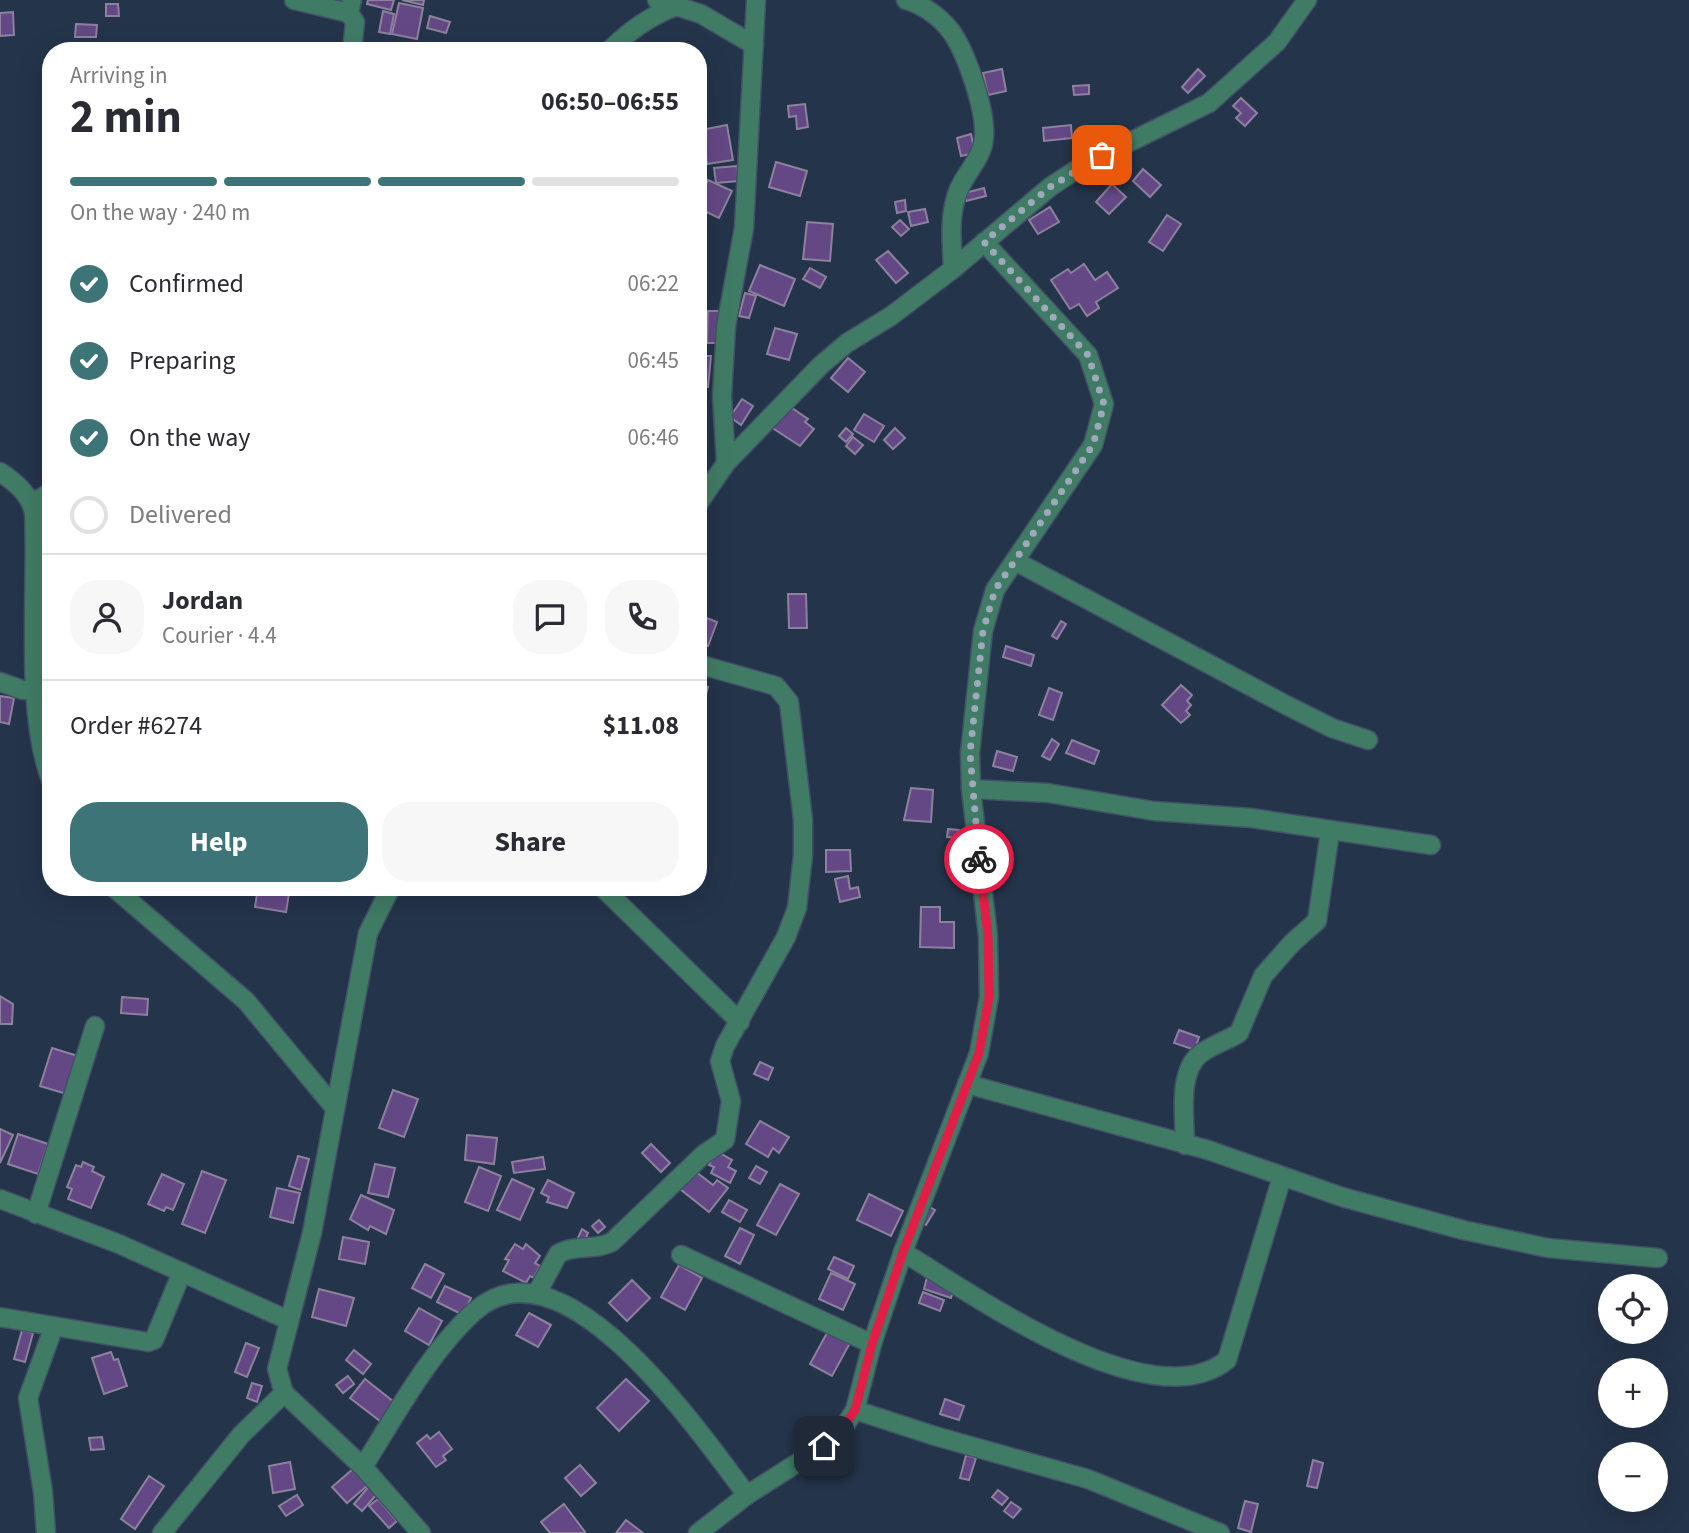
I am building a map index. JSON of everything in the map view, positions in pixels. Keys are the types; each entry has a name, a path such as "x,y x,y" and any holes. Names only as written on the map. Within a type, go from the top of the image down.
{"street":[{"path":"295,0 351,6 355,22 353,42"},
{"path":"657,0 727,26 754,45"},
{"path":"726,463 722,396 726,326 744,228 756,0"},
{"path":"906,0 939,18 951,31 973,82 981,112 984,136 980,156 966,174 952,212 953,269"},
{"path":"707,491 726,463 821,365 847,343 891,316 953,269 1050,187 1085,164 1209,103 1277,42 1307,0"},
{"path":"618,42 626,33 651,17 676,6"},
{"path":"698,1533 747,1495 824,1446 842,1430 855,1410 872,1344 903,1252 979,1053 989,997 988,936 971,789 970,753 983,631 995,590 1093,445 1104,404 1088,355 984,242"},
{"path":"0,472 17,483 32,503 36,551 36,690 42,744"},
{"path":"32,503 42,497"},
{"path":"1015,561 1288,706 1332,728 1368,740"},
{"path":"537,1293 558,1254 570,1250 601,1248 612,1242 704,1154 725,1140 731,1101 720,1061 786,937 797,908 803,855 803,820 789,702 776,686 707,667"},
{"path":"0,682 23,690 36,690"},
{"path":"971,789 1048,793 1154,811 1283,822 1329,832 1431,845"},
{"path":"1185,1145 1185,1082 1190,1066 1198,1056 1216,1043 1239,1033 1264,976 1292,943 1317,920 1329,832"},
{"path":"124,896 246,1001 334,1107"},
{"path":"386,896 368,933 312,1233 277,1369 284,1393 363,1467 413,1530"},
{"path":"610,896 740,1022"},
{"path":"36,1214 95,1026"},
{"path":"967,1084 1185,1145 1282,1177 1462,1230 1548,1248 1658,1258"},
{"path":"903,1252 1052,1343 1109,1364 1151,1374 1175,1376 1214,1371 1227,1360 1282,1177"},
{"path":"0,1199 112,1242 288,1320"},
{"path":"681,1255 872,1344"},
{"path":"0,1317 53,1329 148,1342 154,1340 182,1272"},
{"path":"363,1467 409,1394 476,1310 518,1291 537,1293 562,1301 593,1322 626,1352 695,1427 747,1495"},
{"path":"46,1533 43,1492 28,1398 53,1329"},
{"path":"162,1533 241,1435 284,1393"},
{"path":"855,1410 935,1436 1088,1479 1220,1533"}],"building":[{"path":"368,0 394,0 391,10 367,4"},
{"path":"402,0 424,0 423,5"},
{"path":"399,3 423,8 417,39 392,34"},
{"path":"106,4 118,4 119,16 106,16"},
{"path":"383,11 394,14 390,34 379,32"},
{"path":"13,12 14,35 0,36 0,13"},
{"path":"430,16 450,22 446,33 427,28"},
{"path":"76,24 97,25 96,37 75,37"},
{"path":"1002,69 1006,91 988,95 983,73"},
{"path":"1198,69 1205,76 1188,93 1182,87"},
{"path":"1089,85 1089,94 1074,95 1073,86"},
{"path":"1241,98 1257,113 1245,126 1236,118 1241,113 1233,106"},
{"path":"805,104 808,127 797,129 796,116 789,117 788,106"},
{"path":"727,125 733,160 707,164 707,129"},
{"path":"1071,125 1072,138 1044,141 1043,128"},
{"path":"971,134 975,153 961,156 957,138"},
{"path":"776,162 807,171 800,196 769,187"},
{"path":"737,166 739,181 716,183 714,168"},
{"path":"1143,169 1161,185 1150,197 1133,181"},
{"path":"708,180 732,191 719,218 707,212"},
{"path":"1112,184 1126,197 1109,214 1096,202"},
{"path":"984,188 986,196 966,201 965,193"},
{"path":"905,200 906,211 897,213 895,202"},
{"path":"1050,207 1059,222 1038,234 1029,220"},
{"path":"925,209 928,222 911,226 908,212"},
{"path":"1167,215 1181,224 1163,251 1149,242"},
{"path":"900,220 909,229 901,236 892,227"},
{"path":"807,222 833,224 830,261 803,259"},
{"path":"888,251 908,273 896,283 876,260"},
{"path":"1084,264 1095,280 1107,272 1118,288 1096,302 1099,308 1087,316 1079,304 1070,309 1051,280 1068,269 1071,273"},
{"path":"760,265 795,279 784,306 749,291"},
{"path":"810,268 826,277 820,288 803,279"},
{"path":"745,293 756,296 749,318 739,316"},
{"path":"708,311 719,311 718,343 707,343"},
{"path":"775,328 797,334 789,360 767,354"},
{"path":"707,356 711,356 708,387"},
{"path":"848,358 865,372 848,392 831,378"},
{"path":"742,399 753,406 741,425 730,417"},
{"path":"789,406 808,419 805,422 814,429 800,446 771,427"},
{"path":"864,414 884,426 874,442 854,430"},
{"path":"846,428 853,434 846,442 839,436"},
{"path":"895,428 905,438 893,449 884,440"},
{"path":"853,437 863,445 855,454 846,446"},
{"path":"788,594 806,594 807,628 789,628"},
{"path":"707,618 717,622 707,646"},
{"path":"1061,621 1066,624 1057,639 1052,636"},
{"path":"1006,646 1034,655 1031,666 1003,657"},
{"path":"1181,685 1192,695 1187,701 1191,705 1186,711 1190,715 1181,723 1162,705"},
{"path":"1049,688 1062,693 1053,720 1039,715"},
{"path":"0,696 14,698 9,724 0,722"},
{"path":"1052,739 1059,744 1050,760 1042,756"},
{"path":"1072,740 1099,751 1094,764 1066,753"},
{"path":"997,751 1017,757 1013,771 993,766"},
{"path":"911,788 933,790 931,822 904,820"},
{"path":"948,829 959,830 958,838 947,837"},
{"path":"826,850 850,850 851,871 826,872"},
{"path":"848,876 850,889 858,887 860,897 840,902 835,879"},
{"path":"257,896 289,896 286,912 255,907"},
{"path":"921,907 940,907 940,922 954,922 954,948 920,947"},
{"path":"0,996 13,1004 12,1024 0,1024"},
{"path":"122,997 148,999 147,1015 121,1013"},
{"path":"1179,1030 1199,1037 1195,1050 1174,1043"},
{"path":"52,1048 81,1057 70,1095 40,1086"},
{"path":"760,1062 773,1068 768,1080 754,1074"},
{"path":"393,1090 418,1099 404,1137 379,1128"},
{"path":"760,1121 789,1137 779,1153 773,1148 768,1157 746,1144"},
{"path":"0,1129 13,1135 0,1163"},
{"path":"18,1134 48,1144 38,1174 8,1164"},
{"path":"467,1135 497,1138 494,1164 465,1160"},
{"path":"651,1144 670,1163 661,1172 642,1153"},
{"path":"716,1151 732,1160 728,1167 736,1171 730,1183 711,1173 714,1167 709,1165"},
{"path":"298,1156 309,1159 301,1190 289,1186"},
{"path":"543,1157 545,1169 514,1173 512,1162"},
{"path":"83,1162 94,1167 92,1171 104,1177 91,1208 68,1199 72,1189 67,1187 76,1165 81,1167"},
{"path":"375,1164 395,1168 388,1197 368,1193"},
{"path":"756,1166 767,1172 760,1184 749,1178"},
{"path":"479,1167 501,1176 488,1211 465,1202"},
{"path":"202,1171 226,1180 205,1233 182,1224"},
{"path":"695,1171 713,1185 717,1180 728,1188 709,1212 680,1189"},
{"path":"162,1174 184,1184 173,1210 166,1207 164,1211 148,1204"},
{"path":"512,1179 534,1189 520,1220 497,1210"},
{"path":"548,1180 574,1193 567,1208 547,1202 549,1197 541,1193"},
{"path":"780,1184 799,1194 776,1235 757,1225"},
{"path":"277,1188 300,1193 293,1223 270,1217"},
{"path":"869,1194 903,1211 891,1236 857,1220"},
{"path":"361,1195 394,1210 386,1234 370,1226 368,1230 350,1219"},
{"path":"729,1200 747,1210 740,1222 722,1212"},
{"path":"928,1206 935,1210 926,1225 919,1221"},
{"path":"599,1220 605,1227 598,1233 592,1226"},
{"path":"740,1228 754,1235 740,1264 725,1256"},
{"path":"582,1229 588,1233 583,1245 576,1242"},
{"path":"343,1237 369,1242 365,1264 339,1259"},
{"path":"515,1244 523,1249 526,1244 540,1256 535,1263 540,1266 534,1278 530,1276 526,1283 503,1271 509,1260 505,1259"},
{"path":"834,1257 854,1266 848,1279 828,1269"},
{"path":"425,1264 444,1274 431,1298 412,1288"},
{"path":"679,1265 702,1278 685,1310 661,1297"},
{"path":"831,1273 855,1284 843,1310 819,1299"},
{"path":"927,1277 955,1286 951,1298 924,1289"},
{"path":"632,1280 650,1298 627,1321 609,1303"},
{"path":"445,1286 471,1298 463,1315 437,1302"},
{"path":"319,1289 354,1298 346,1326 312,1317"},
{"path":"923,1292 944,1300 940,1311 919,1303"},
{"path":"419,1308 442,1321 429,1345 405,1331"},
{"path":"529,1313 551,1325 538,1347 516,1335"},
{"path":"22,1330 33,1333 25,1362 14,1359"},
{"path":"828,1331 850,1343 832,1376 810,1364"},
{"path":"246,1343 259,1348 247,1377 235,1372"},
{"path":"354,1350 371,1364 363,1374 346,1360"},
{"path":"111,1352 114,1360 118,1359 127,1386 104,1394 92,1358"},
{"path":"348,1376 354,1384 343,1393 336,1385"},
{"path":"365,1379 394,1402 380,1421 350,1398"},
{"path":"626,1379 649,1401 619,1431 597,1408"},
{"path":"252,1383 262,1386 257,1402 247,1398"},
{"path":"945,1399 964,1406 959,1420 940,1414"},
{"path":"439,1432 452,1449 443,1456 446,1460 436,1467 417,1443 427,1435 430,1439"},
{"path":"102,1437 104,1449 91,1450 89,1438"},
{"path":"966,1455 976,1458 969,1480 960,1478"},
{"path":"1313,1460 1323,1463 1317,1488 1307,1486"},
{"path":"290,1462 295,1489 273,1493 269,1466"},
{"path":"580,1465 596,1483 581,1496 565,1478"},
{"path":"353,1469 368,1485 347,1503 332,1487"},
{"path":"149,1476 164,1486 135,1529 121,1519"},
{"path":"370,1485 378,1493 362,1511 354,1504"},
{"path":"998,1490 1008,1498 1002,1505 992,1497"},
{"path":"297,1495 303,1505 286,1516 279,1506"},
{"path":"378,1499 397,1521 389,1528 369,1506"},
{"path":"1245,1501 1258,1504 1251,1532 1238,1528"},
{"path":"1011,1502 1021,1509 1013,1518 1004,1511"},
{"path":"564,1504 585,1532 550,1533 541,1522"},
{"path":"626,1520 643,1533 616,1533"}],"way so far":[{"path":"979,859 970,753 983,631 995,590 1074,469 1093,445 1104,404 1088,355 984,242 1050,187 1102,155"}],"route":[{"path":"824,1446 842,1430 855,1410 872,1344 903,1252 979,1053 989,997 988,936 979,859"}]}
